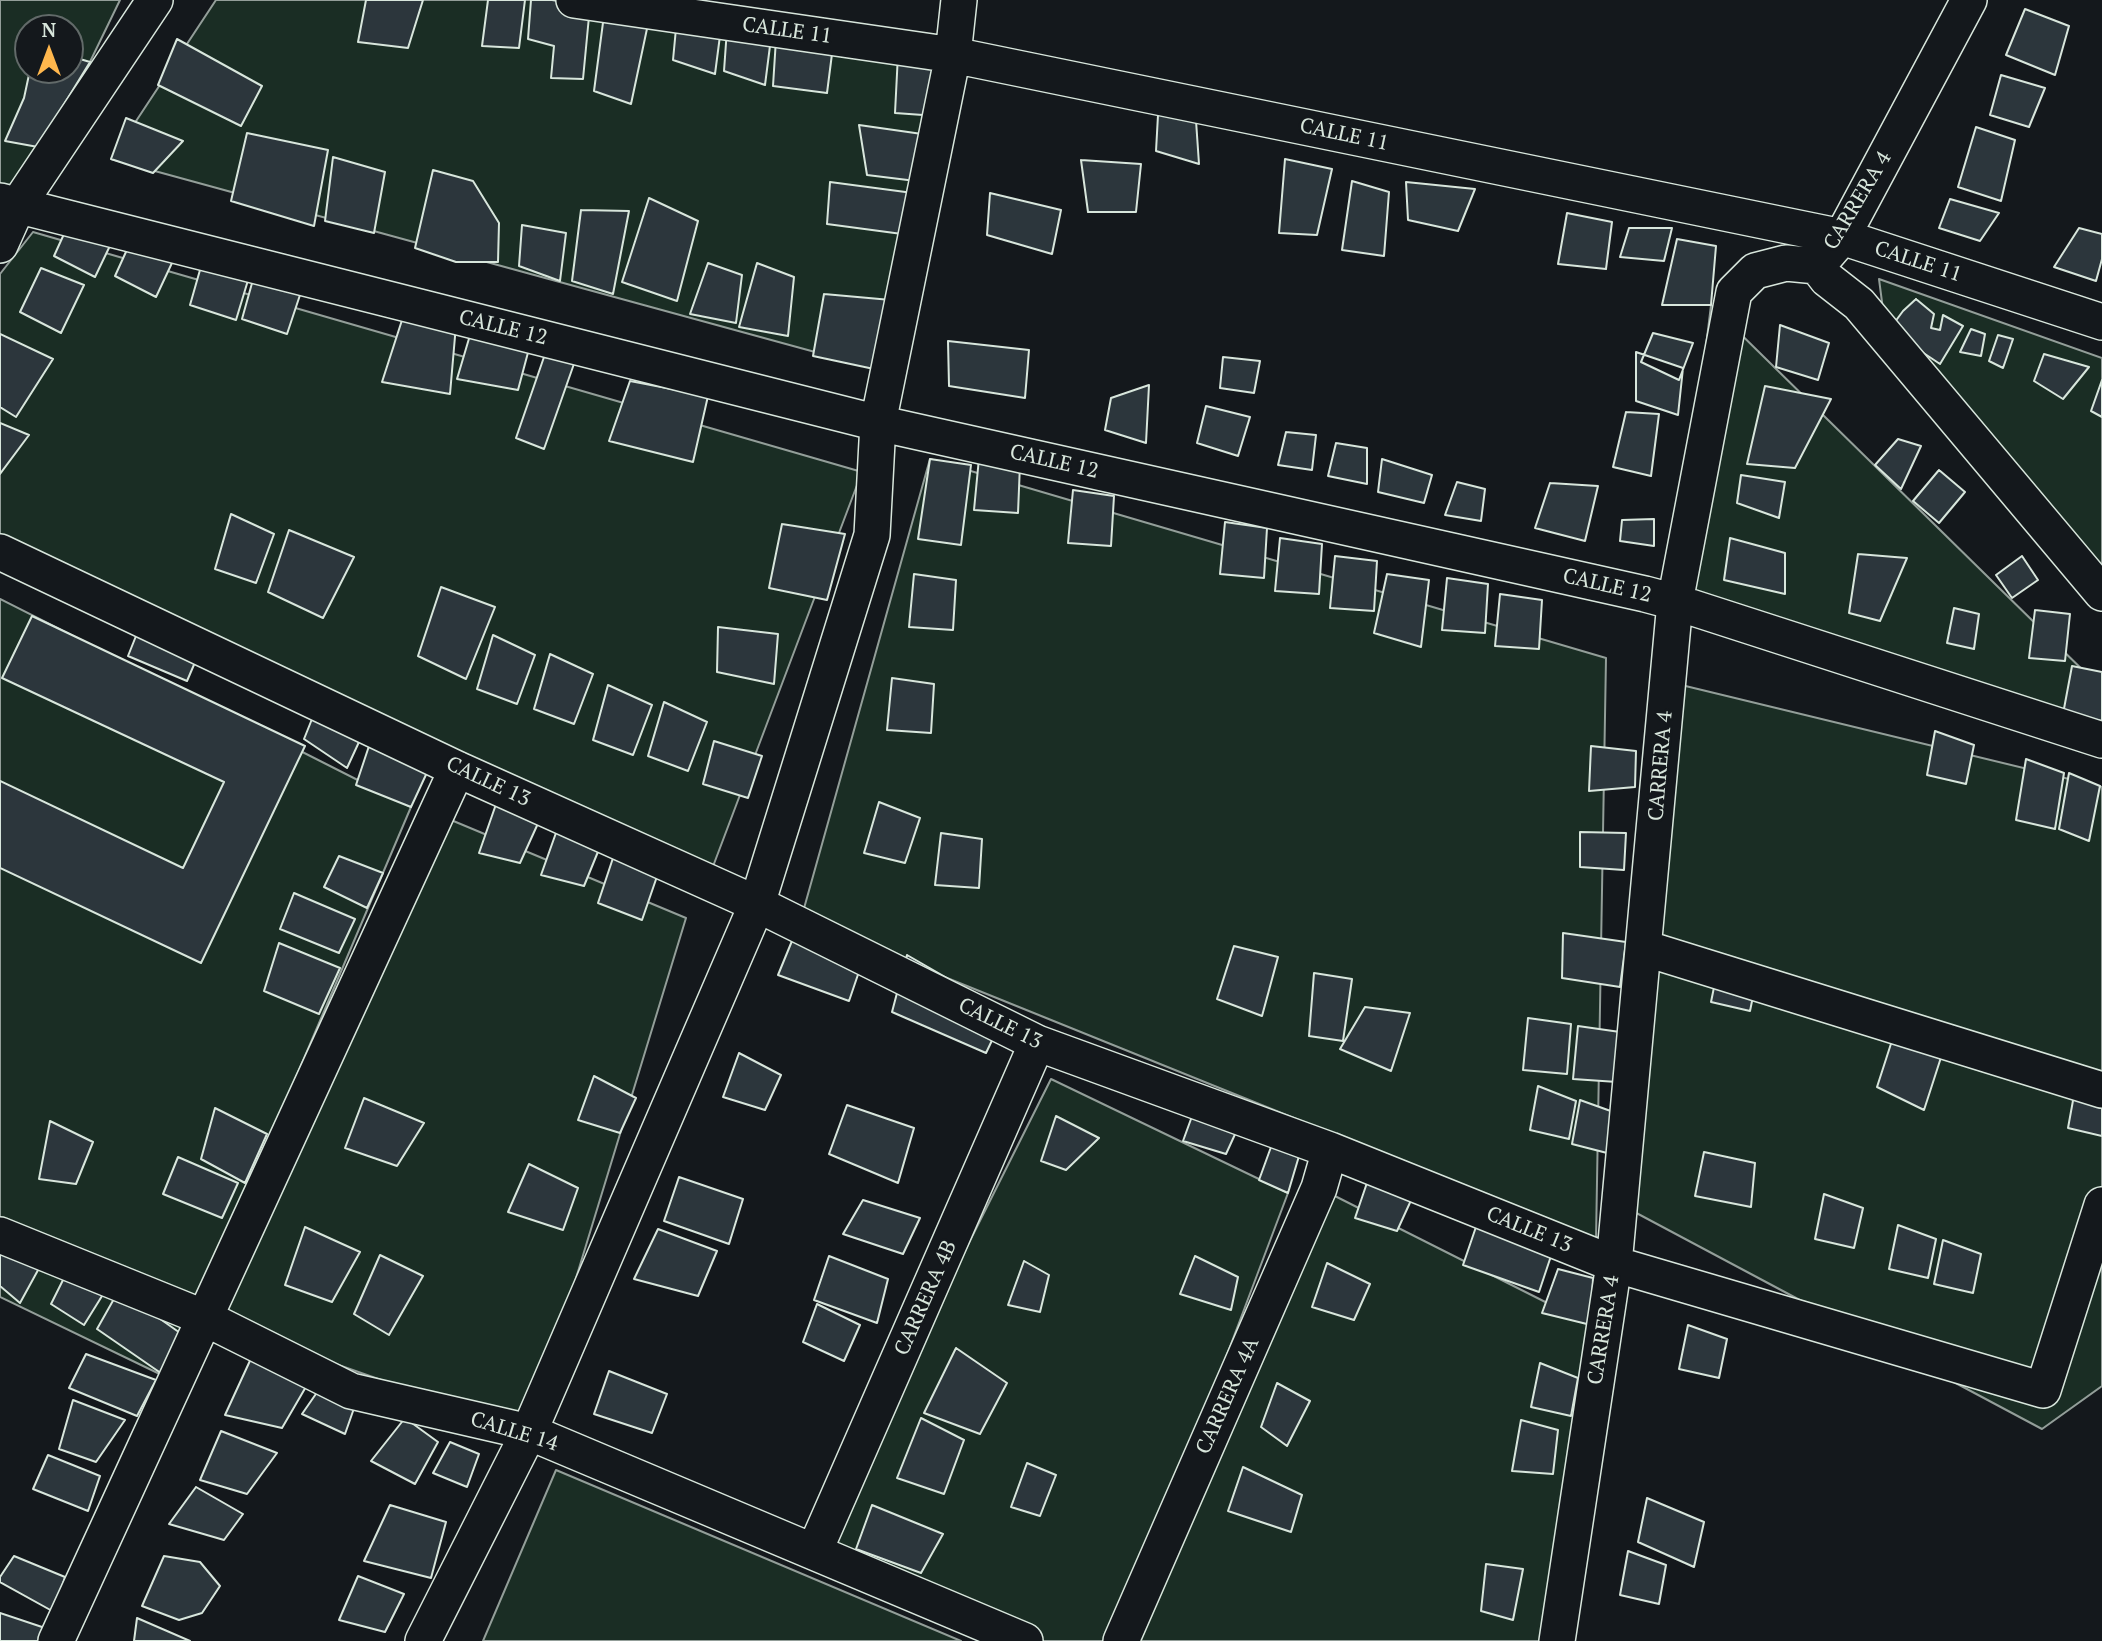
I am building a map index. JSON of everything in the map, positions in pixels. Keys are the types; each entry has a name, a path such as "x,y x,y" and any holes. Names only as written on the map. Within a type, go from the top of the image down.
{"street":[{"path":"0,245 9,203 155,0"},
{"name":"CALLE 11","path":"574,0 953,55 1842,237 2102,322"},
{"path":"423,1641 529,1432 757,904 872,535 878,423 953,55 959,0"},
{"name":"CARRERA 4","path":"1557,1641 1614,1264 1675,601 1734,292 1755,271 1786,262 1817,266 1842,237 1969,0"},
{"name":"CALLE 12","path":"9,203 878,423 1675,601 2102,740"},
{"path":"1817,266 1828,279 1859,304 2102,593"},
{"name":"CALLE 13","path":"0,552 457,769 757,904 1037,1043 1330,1150 1614,1264 2043,1390 2102,1205"},
{"path":"56,1641 457,769"},
{"path":"1644,948 2102,1090"},
{"name":"CARRERA 4B","path":"814,1552 1037,1043"},
{"name":"CARRERA 4A","path":"1121,1641 1319,1188 1330,1150"},
{"name":"CALLE 14","path":"0,1235 205,1318 351,1391 529,1432 1026,1641"}],"green space":[{"path":"0,0 120,0 84,74 84,14 14,14 14,84 79,84 5,237 0,236"},
{"path":"216,0 542,0 942,62 888,372 111,159"},
{"path":"33,232 862,472 709,877 0,551 0,274"},
{"path":"1879,279 2102,358 2102,589 1889,356"},
{"path":"1711,305 2102,689 2102,750 1675,602"},
{"path":"930,459 1606,658 1596,1240 801,919"},
{"path":"0,599 411,807 168,1378 0,1297"},
{"path":"1669,682 2102,787 2102,1386 2042,1429 1627,1208"},
{"path":"451,820 686,918 529,1432 205,1318"},
{"path":"1051,1079 1288,1193 1119,1641 1023,1641 814,1552"},
{"path":"1319,1188 1591,1325 1552,1641 1121,1641"},
{"path":"556,1470 961,1641 483,1641"}],"building":[{"path":"366,0 423,0 408,48 358,42"},
{"path":"488,0 525,0 519,48 482,46"},
{"path":"531,0 552,0 590,6 583,79 551,78 554,46 528,39"},
{"path":"2025,9 2069,26 2055,75 2006,55"},
{"path":"604,15 648,24 631,104 594,91"},
{"path":"677,18 721,28 715,74 673,60"},
{"path":"727,29 771,38 765,85 724,71"},
{"path":"177,39 262,86 241,126 158,85"},
{"path":"776,39 833,46 827,93 773,86"},
{"path":"898,54 942,62 937,116 895,113"},
{"path":"84,60 90,62 84,72"},
{"path":"2001,75 2045,88 2029,127 1990,115"},
{"path":"27,84 77,84 38,147 5,141 24,98"},
{"path":"1159,97 1195,106 1199,164 1156,151"},
{"path":"126,118 183,141 153,173 111,159"},
{"path":"859,125 929,135 924,182 867,175"},
{"path":"1976,127 2015,140 2001,201 1958,187"},
{"path":"247,133 328,150 314,226 231,201"},
{"path":"333,157 385,172 374,233 325,221"},
{"path":"1285,159 1332,169 1317,235 1279,233"},
{"path":"1081,160 1141,164 1136,212 1088,212"},
{"path":"433,170 473,181 499,223 498,262 456,262 415,248"},
{"path":"1352,181 1389,192 1384,256 1342,250"},
{"path":"830,182 913,193 902,234 827,224"},
{"path":"1406,182 1475,189 1458,231 1408,220"},
{"path":"990,193 1061,210 1052,254 987,235"},
{"path":"649,198 698,221 677,301 622,282"},
{"path":"1950,199 1999,213 1980,241 1939,228"},
{"path":"581,210 629,211 613,294 572,281"},
{"path":"74,212 118,229 95,277 54,256"},
{"path":"1567,213 1612,222 1606,269 1558,264"},
{"path":"522,225 566,233 560,281 519,266"},
{"path":"1629,228 1672,228 1664,261 1620,257"},
{"path":"2079,228 2102,234 2102,259 2096,281 2054,267"},
{"path":"135,232 179,248 156,297 115,276"},
{"path":"1677,239 1716,246 1711,305 1662,305"},
{"path":"202,263 249,277 236,320 190,305"},
{"path":"708,263 742,275 736,323 690,314"},
{"path":"757,263 794,277 788,336 739,327"},
{"path":"41,268 84,285 61,333 20,312"},
{"path":"254,276 301,292 287,334 242,319"},
{"path":"824,294 902,301 888,372 813,356"},
{"path":"1916,299 1934,314 1931,328 1940,330 1943,315 1963,326 1940,364 1889,330"},
{"path":"403,317 456,325 450,394 382,382"},
{"path":"473,325 530,345 518,390 457,379"},
{"path":"1780,325 1829,343 1818,380 1776,367"},
{"path":"1971,329 1985,334 1981,356 1960,352"},
{"path":"1653,333 1693,343 1679,380 1641,362"},
{"path":"0,334 53,359 16,417 0,407"},
{"path":"1998,335 2013,339 2003,368 1989,361"},
{"path":"948,341 1029,350 1025,398 949,386"},
{"path":"1636,352 1683,368 1678,415 1636,401"},
{"path":"2044,354 2089,367 2063,399 2034,381"},
{"path":"544,357 575,361 544,449 516,438"},
{"path":"1223,357 1260,361 1254,393 1220,388"},
{"path":"2102,380 2102,417 2091,411"},
{"path":"630,381 708,396 693,462 609,441"},
{"path":"1149,385 1146,443 1105,430 1111,398"},
{"path":"1765,386 1831,399 1795,468 1747,464"},
{"path":"1206,406 1250,417 1238,456 1197,443"},
{"path":"1626,412 1659,414 1651,476 1613,467"},
{"path":"0,423 29,435 0,474"},
{"path":"1286,432 1316,435 1312,470 1278,465"},
{"path":"1898,439 1921,446 1901,489 1875,465"},
{"path":"1336,443 1367,448 1367,484 1328,476"},
{"path":"979,458 1020,464 1018,513 974,510"},
{"path":"930,459 971,465 961,545 918,539"},
{"path":"1382,459 1432,475 1424,503 1378,492"},
{"path":"1939,470 1965,492 1939,523 1913,501"},
{"path":"1741,475 1785,482 1779,518 1737,503"},
{"path":"1457,482 1485,489 1481,521 1445,515"},
{"path":"1550,483 1598,486 1585,541 1535,528"},
{"path":"1073,490 1114,496 1111,546 1068,543"},
{"path":"231,514 274,534 256,583 215,569"},
{"path":"1654,519 1654,546 1620,541 1622,520"},
{"path":"1225,522 1267,528 1264,578 1220,574"},
{"path":"782,524 845,534 827,600 769,588"},
{"path":"289,530 354,557 323,618 268,592"},
{"path":"1280,538 1322,544 1319,594 1275,591"},
{"path":"1730,538 1785,553 1785,594 1724,580"},
{"path":"1858,554 1907,558 1880,621 1849,613"},
{"path":"1335,556 1377,561 1374,611 1330,608"},
{"path":"2022,556 2038,580 2012,598 1996,575"},
{"path":"914,574 956,580 953,630 909,627"},
{"path":"1387,574 1429,580 1421,647 1374,633"},
{"path":"1447,578 1488,584 1485,633 1442,630"},
{"path":"441,587 495,607 466,679 418,656"},
{"path":"1500,594 1542,600 1539,649 1495,646"},
{"path":"1954,608 1979,614 1974,649 1947,643"},
{"path":"2035,610 2070,614 2065,661 2029,658"},
{"path":"32,616 305,746 201,963 0,868 0,781 183,868 224,782 2,678"},
{"path":"142,621 202,646 187,681 128,656"},
{"path":"718,627 778,634 774,684 717,672"},
{"path":"493,635 535,655 517,704 477,689"},
{"path":"550,654 593,674 574,724 534,709"},
{"path":"2072,666 2102,672 2102,721 2063,714"},
{"path":"892,678 934,684 931,733 887,730"},
{"path":"608,685 652,705 633,755 593,740"},
{"path":"664,702 707,722 688,771 648,756"},
{"path":"318,704 365,729 347,768 304,739"},
{"path":"376,725 437,751 411,807 356,785"},
{"path":"1935,731 1974,745 1966,784 1927,775"},
{"path":"714,741 762,756 748,798 703,784"},
{"path":"1591,746 1636,751 1635,787 1589,791"},
{"path":"2026,759 2064,773 2055,829 2016,820"},
{"path":"2069,773 2100,786 2089,841 2059,829"},
{"path":"502,787 545,808 520,863 479,853"},
{"path":"879,802 920,818 905,863 864,853"},
{"path":"562,816 604,837 584,886 541,875"},
{"path":"1580,832 1626,833 1624,870 1580,867"},
{"path":"941,833 982,839 979,888 935,885"},
{"path":"620,837 663,859 642,920 598,903"},
{"path":"339,856 383,873 367,908 324,887"},
{"path":"294,893 355,919 339,953 280,929"},
{"path":"801,919 866,951 849,1001 778,975"},
{"path":"1563,933 1626,942 1620,987 1562,978"},
{"path":"279,943 340,968 319,1014 264,991"},
{"path":"1234,946 1278,957 1262,1016 1217,999"},
{"path":"907,955 1007,1009 986,1053 892,1012"},
{"path":"1720,958 1758,972 1750,1011 1711,1002"},
{"path":"1314,973 1352,979 1343,1041 1309,1036"},
{"path":"1365,1007 1410,1013 1391,1071 1340,1049"},
{"path":"1528,1018 1571,1024 1567,1074 1523,1070"},
{"path":"1898,1022 1946,1042 1924,1110 1877,1087"},
{"path":"1578,1026 1620,1032 1617,1082 1573,1079"},
{"path":"739,1053 781,1075 765,1110 723,1097"},
{"path":"594,1076 636,1098 620,1133 578,1120"},
{"path":"2076,1084 2102,1093 2102,1136 2068,1128"},
{"path":"1538,1086 1576,1101 1569,1139 1530,1130"},
{"path":"1199,1097 1242,1119 1226,1154 1183,1141"},
{"path":"364,1098 424,1123 397,1166 345,1148"},
{"path":"1580,1100 1619,1114 1611,1154 1572,1144"},
{"path":"847,1105 914,1128 898,1183 829,1154"},
{"path":"215,1108 267,1134 245,1183 201,1159"},
{"path":"1056,1116 1099,1138 1066,1170 1041,1161"},
{"path":"50,1121 93,1142 76,1184 39,1179"},
{"path":"1275,1136 1302,1146 1288,1193 1259,1180"},
{"path":"1704,1152 1755,1163 1751,1207 1695,1196"},
{"path":"178,1157 238,1183 222,1218 163,1194"},
{"path":"529,1164 578,1188 563,1230 508,1212"},
{"path":"1370,1174 1413,1196 1397,1231 1355,1218"},
{"path":"679,1177 743,1199 729,1244 664,1221"},
{"path":"1824,1194 1863,1208 1854,1248 1815,1239"},
{"path":"863,1200 920,1218 903,1254 843,1234"},
{"path":"1478,1221 1551,1256 1539,1292 1463,1265"},
{"path":"1898,1225 1936,1239 1928,1278 1889,1269"},
{"path":"305,1227 360,1252 332,1302 285,1285"},
{"path":"658,1229 717,1251 698,1296 634,1279"},
{"path":"0,1238 43,1261 20,1303 0,1286"},
{"path":"1943,1240 1981,1254 1973,1293 1934,1284"},
{"path":"380,1255 423,1276 389,1335 354,1314"},
{"path":"829,1256 888,1279 877,1323 814,1300"},
{"path":"1195,1256 1238,1277 1231,1310 1180,1294"},
{"path":"1024,1261 1049,1275 1040,1312 1008,1305"},
{"path":"1327,1263 1370,1284 1354,1320 1312,1307"},
{"path":"1558,1269 1593,1278 1591,1325 1542,1313"},
{"path":"68,1270 107,1288 84,1325 51,1304"},
{"path":"119,1290 183,1335 168,1378 97,1329"},
{"path":"817,1304 860,1325 844,1361 803,1342"},
{"path":"1688,1325 1727,1339 1719,1378 1679,1369"},
{"path":"956,1348 1007,1383 980,1434 924,1413"},
{"path":"254,1352 314,1373 282,1428 225,1415"},
{"path":"86,1354 156,1380 137,1416 69,1388"},
{"path":"1540,1363 1578,1378 1571,1416 1531,1407"},
{"path":"609,1371 667,1394 652,1433 594,1414"},
{"path":"327,1378 359,1394 345,1434 302,1414"},
{"path":"1277,1383 1310,1401 1287,1446 1261,1427"},
{"path":"73,1400 125,1420 96,1462 59,1449"},
{"path":"405,1418 438,1442 415,1484 371,1461"},
{"path":"921,1418 964,1440 944,1494 897,1478"},
{"path":"1521,1420 1558,1430 1553,1474 1512,1471"},
{"path":"221,1431 277,1453 247,1494 200,1480"},
{"path":"450,1442 479,1454 467,1487 433,1473"},
{"path":"48,1455 100,1476 88,1511 33,1489"},
{"path":"1027,1463 1056,1475 1040,1516 1011,1507"},
{"path":"1243,1467 1302,1495 1291,1532 1228,1511"},
{"path":"196,1487 243,1514 224,1540 169,1524"},
{"path":"1647,1498 1704,1522 1694,1567 1638,1542"},
{"path":"390,1505 446,1522 431,1578 364,1561"},
{"path":"872,1505 943,1534 921,1573 856,1549"},
{"path":"1628,1551 1666,1565 1659,1604 1620,1595"},
{"path":"14,1556 65,1577 54,1612 0,1582 0,1577"},
{"path":"164,1556 200,1562 220,1586 202,1613 179,1620 142,1606"},
{"path":"1486,1564 1523,1569 1513,1620 1481,1611"},
{"path":"358,1576 404,1594 385,1632 339,1620"},
{"path":"0,1613 51,1630 44,1641 0,1641"},
{"path":"137,1618 190,1641 134,1641"}]}
